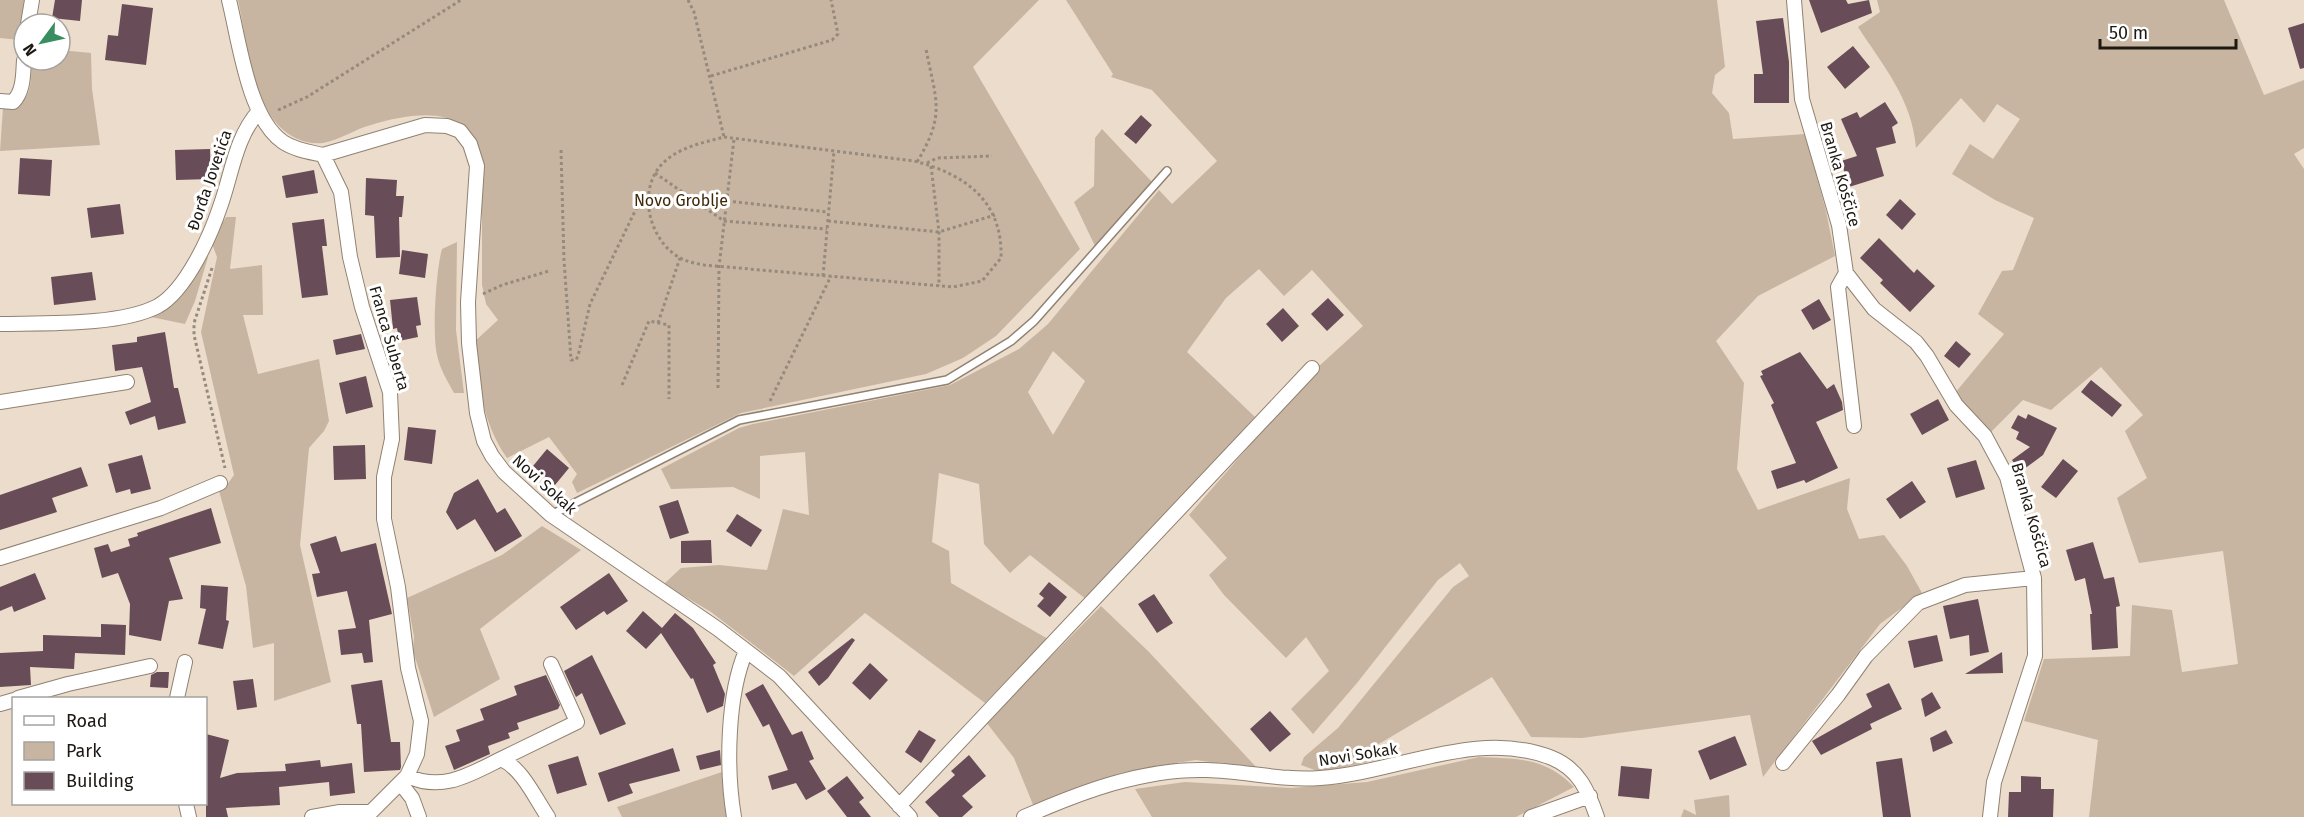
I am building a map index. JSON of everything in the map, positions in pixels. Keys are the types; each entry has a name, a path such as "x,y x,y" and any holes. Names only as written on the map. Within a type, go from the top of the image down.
{"street":[{"path":"229,0 261,115 284,143 299,150 323,155"},
{"name":"Branka Koščice","path":"1794,0 1802,99 1839,225 1846,273 1838,287 1854,426"},
{"path":"0,101 13,102 17,98 22,85 23,72"},
{"name":"Đorđa Jovetića","path":"0,324 64,323 123,316 147,310 167,299 181,285 205,242 220,208 245,128 261,115"},
{"name":"Novi Sokak","path":"323,155 425,125 447,126 460,131 470,144 477,166 468,302 469,343 477,412 484,441 504,472 551,515 746,651 800,697 910,817"},
{"name":"Franca Šuberta","path":"323,155 341,192 350,257 390,392 392,439 384,477 384,519 398,587 408,668 421,721 417,754 404,780 368,815"},
{"name":"Branka Koščica","path":"1846,273 1874,309 1916,342 1927,356 1947,393 1994,450 2007,477 2034,578 2035,656 1994,782 1990,817"},
{"path":"899,806 1312,368"},
{"path":"0,402 127,382"},
{"path":"0,558 161,508 220,483"},
{"path":"1783,763 1866,656 1918,603 1965,585 2034,578"},
{"path":"734,817 730,774 734,691 739,668 746,651"},
{"path":"177,697 185,662"},
{"path":"404,780 446,784 577,722 550,664"},
{"path":"23,697 68,684 150,666"},
{"name":"Novi Sokak","path":"1024,817 1057,803 1147,774 1207,770 1319,778 1373,772 1458,751 1482,748 1534,753 1553,758 1572,769 1590,796 1597,817"},
{"path":"501,759 510,763 518,772 548,817"},
{"path":"404,780 419,817"},
{"path":"1531,817 1590,796"},
{"path":"312,817 340,812 368,815"}],"lane":[{"path":"551,515 739,420 947,380 1011,341 1034,321 1167,171"}],"path":[{"path":"261,115 272,113 307,97 462,0"},
{"path":"688,0 694,12 711,76 724,137"},
{"path":"711,76 832,40 838,34 831,0"},
{"path":"917,162 932,136 937,110 926,49"},
{"path":"724,137 917,162 931,166 972,189 995,215 1001,258 996,267 982,281 974,285 939,286 719,267 680,258 663,244 651,222 648,198 655,174 663,164 682,149 724,137"},
{"path":"718,388 719,267 734,138"},
{"path":"561,150 564,260 571,360 576,360 578,356 590,304 604,273 638,205 648,198"},
{"path":"823,276 834,151"},
{"path":"925,164 937,158 992,156"},
{"path":"931,166 939,232 939,286"},
{"path":"655,174 724,221 827,229"},
{"path":"727,201 828,213"},
{"path":"828,221 939,232 995,215"},
{"path":"205,242 212,255 213,264 194,323 194,335 225,465 225,474 220,483"},
{"path":"658,323 680,258"},
{"path":"468,302 502,285 549,271"},
{"path":"770,401 831,276"},
{"path":"622,385 649,321 669,325 669,399"}],"green space":[{"path":"0,0 24,0 22,12 12,12 12,39 0,38"},
{"name":"Novo Groblje","path":"238,0 1039,0 973,67 1080,249 996,336 963,358 926,374 741,413 577,493 572,482 577,474 549,437 507,458 487,417 480,388 474,342 498,320 486,304 482,285 482,161 476,142 467,129 454,121 439,116 423,115 388,120 323,143 305,142 293,137 278,125 262,99 251,66"},
{"path":"1066,0 1717,0 1725,67 1715,75 1712,93 1729,113 1733,139 1805,134 1826,211 1835,256 1758,296 1716,341 1744,383 1737,469 1758,510 1850,478 1847,509 1859,539 1884,535 1907,566 1922,593 1880,624 1763,777 1750,715 1582,738 1531,737 1492,677 1367,751 1373,761 1320,772 1301,765 1304,757 1338,728 1453,587 1469,576 1460,563 1438,580 1357,683 1313,734 1291,709 1329,671 1306,637 1286,658 1224,595 1209,575 1227,558 1189,515 1318,367 1363,326 1312,270 1284,296 1259,269 1226,298 1187,352 1255,417 1087,600 1030,555 1010,573 984,544 979,484 939,473 932,542 949,551 951,583 1048,639 985,703 865,613 794,676 711,612 664,584 681,568 719,565 767,570 783,509 809,515 805,452 760,456 760,499 733,487 671,489 661,469 739,428 950,385 1019,349 1048,324 1159,190 1172,204 1217,161 1152,90 1111,77 1113,74","holes":["1053,351 1085,381 1053,435 1028,392"]},
{"path":"1877,0 2224,0 2264,95 2304,80 2304,148 2294,154 2304,169 2304,817 2089,817 2098,740 2024,721 2044,659 2130,656 2132,605 2172,610 2182,672 2238,664 2223,551 2139,563 2117,498 2147,478 2125,431 2143,415 2101,367 2051,410 2023,400 1990,433 1955,393 2004,334 1978,314 2002,271 2013,270 2034,218 1995,200 1952,174 1970,144 1993,159 2020,119 1997,104 1984,123 1961,98 1916,148 1909,114 1903,99 1887,70 1858,27 1880,12"},
{"path":"72,51 91,53 92,89 100,145 0,151 3,108 13,106 25,98 30,86 31,72 72,72"},
{"path":"1102,129 1152,182 1095,246 1074,202 1094,186 1095,138"},
{"path":"226,217 236,217 230,269 262,265 263,315 243,315 258,374 319,359 329,421 324,431 309,448 300,545 331,682 274,701 274,643 253,648 246,586 219,491 234,475 201,332 217,257 211,241"},
{"path":"457,242 456,330 464,393 454,393 444,374 437,355 435,332 436,286 442,249"},
{"path":"205,253 208,257 195,301 185,324 151,317 176,297 189,281"},
{"path":"542,526 581,550 480,629 500,679 434,717 413,651 414,637 407,598 502,555"},
{"path":"1101,606 1149,652 1258,769 1196,760 1150,767 1034,807 1014,758 986,722"},
{"path":"1479,757 1519,759 1541,765 1563,777 1574,787 1516,817 1152,817 1135,789 1185,782 1291,788 1367,782"},
{"path":"725,771 726,817 622,817 617,807"},
{"path":"1729,795 1730,817 1681,817 1684,809 1696,815 1694,800"}],"building":[{"path":"55,0 82,0 80,21 72,20 72,12 53,12"},
{"path":"1809,0 1846,0 1848,4 1869,0 1872,13 1821,33"},
{"path":"122,4 153,8 146,65 105,60 108,35 118,36"},
{"path":"1783,18 1789,62 1789,103 1754,103 1754,74 1763,74 1756,21"},
{"path":"2304,23 2304,68 2300,69 2288,28"},
{"path":"1853,46 1870,67 1845,89 1827,67"},
{"path":"1885,102 1898,123 1892,127 1896,143 1876,148 1884,176 1849,187 1841,161 1857,156 1841,119 1857,112 1860,118"},
{"path":"1141,115 1152,125 1136,144 1124,134"},
{"path":"210,149 211,179 176,180 175,150"},
{"path":"20,158 52,160 50,196 18,194"},
{"path":"314,170 318,193 286,198 282,176"},
{"path":"366,178 397,180 396,196 404,196 402,217 399,217 400,257 376,258 374,216 365,215"},
{"path":"1900,199 1916,214 1902,230 1886,215"},
{"path":"120,204 124,234 91,238 87,208"},
{"path":"324,219 327,246 322,246 328,295 302,298 292,223"},
{"path":"1879,238 1914,273 1917,269 1935,286 1910,312 1880,283 1883,280 1860,258"},
{"path":"402,250 428,254 425,278 399,274"},
{"path":"92,272 96,300 54,305 51,277"},
{"path":"417,297 421,325 416,326 418,337 399,341 397,328 393,329 390,300"},
{"path":"1328,298 1344,315 1327,331 1311,314"},
{"path":"1819,299 1831,320 1813,330 1801,310"},
{"path":"1283,308 1299,326 1282,342 1266,324"},
{"path":"165,332 174,388 178,388 186,423 158,430 155,416 130,425 125,412 151,402 142,367 115,371 112,345 137,342 137,337"},
{"path":"361,334 365,349 336,355 333,340"},
{"path":"1956,341 1971,354 1959,368 1944,356"},
{"path":"1800,352 1827,389 1834,384 1842,402 1843,410 1816,422 1838,468 1806,483 1804,480 1777,489 1771,471 1796,463 1771,405 1774,403 1760,376 1763,375 1761,371"},
{"path":"366,376 373,407 346,414 339,383"},
{"path":"2091,380 2122,405 2112,417 2081,392"},
{"path":"1938,399 1949,420 1922,435 1910,414"},
{"path":"2028,414 2057,428 2043,455 2020,472 2012,460 2030,447 2016,439 2019,432 2011,428 2018,415 2026,419"},
{"path":"408,427 436,430 432,464 404,460"},
{"path":"365,445 366,479 334,480 333,446"},
{"path":"547,449 569,468 555,485 533,466"},
{"path":"142,455 151,489 131,494 130,489 116,493 108,464"},
{"path":"2063,459 2078,471 2056,498 2041,487"},
{"path":"1976,460 1985,489 1956,498 1947,468"},
{"path":"81,467 88,486 52,498 57,512 0,530 0,495"},
{"path":"478,479 497,513 505,508 522,536 495,552 475,519 457,530 446,512 454,493"},
{"path":"1912,481 1926,502 1900,519 1886,499"},
{"path":"678,500 689,533 670,539 659,506"},
{"path":"211,508 221,543 169,558 183,599 169,601 161,641 129,635 130,604 118,573 102,578 94,548 108,544 111,552 130,546 128,539 138,536 137,533"},
{"path":"737,514 762,530 751,547 726,531"},
{"path":"336,536 341,552 376,543 392,614 369,620 373,662 364,663 362,653 341,655 338,630 356,628 347,591 317,597 312,574 320,573 310,544"},
{"path":"711,540 712,563 681,563 681,541"},
{"path":"2093,542 2104,579 2114,577 2120,606 2116,607 2118,648 2092,650 2090,614 2092,614 2085,578 2075,581 2066,550"},
{"path":"35,573 46,599 14,612 12,606 0,611 0,587"},
{"path":"609,573 628,601 607,615 604,611 576,630 560,607"},
{"path":"1049,582 1067,597 1050,617 1037,606 1044,598 1039,594"},
{"path":"201,585 228,587 226,620 229,621 223,649 198,644 206,609 200,608"},
{"path":"1154,594 1173,623 1157,633 1138,604"},
{"path":"1978,599 1989,652 1970,656 1969,635 1950,639 1943,606"},
{"path":"643,611 662,628 675,613 693,628 716,663 713,665 725,694 723,706 707,713 693,678 691,679 661,633 646,649 626,631"},
{"path":"101,624 126,625 125,655 75,653 74,669 30,667 31,685 0,687 0,653 43,651 43,635 101,637"},
{"path":"1937,635 1943,661 1914,668 1908,641"},
{"path":"852,638 855,640 828,678 819,686 808,672"},
{"path":"2002,652 2003,673 1965,674"},
{"path":"592,655 626,724 600,735 582,693 576,697 564,671"},
{"path":"870,663 888,680 870,700 852,683"},
{"path":"157,672 169,672 168,688 150,687 151,675"},
{"path":"546,675 560,705 558,709 517,723 519,729 508,733 510,738 488,746 490,754 454,770 445,746 460,741 456,730 484,720 480,709 517,695 514,686"},
{"path":"253,679 257,707 237,710 233,681"},
{"path":"382,680 391,742 400,742 401,767 400,770 364,772 361,724 357,724 351,685"},
{"path":"1889,683 1902,709 1870,724 1872,729 1821,755 1812,741 1872,707 1866,694"},
{"path":"763,684 792,735 802,731 814,759 809,761 826,789 806,800 796,783 772,790 768,776 788,770 769,724 763,727 745,694"},
{"path":"1932,692 1941,708 1925,717 1921,699"},
{"path":"1270,711 1291,734 1270,752 1250,729"},
{"path":"919,730 936,740 921,763 905,752"},
{"path":"1946,730 1953,743 1933,752 1930,738"},
{"path":"207,734 229,740 220,778 237,773 286,771 285,764 320,760 321,767 352,763 355,793 330,796 329,782 279,787 280,805 226,808 228,817 206,817"},
{"path":"1735,736 1747,765 1710,780 1698,751"},
{"path":"673,748 680,771 629,784 633,793 608,802 598,773"},
{"path":"720,750 721,765 700,770 696,756"},
{"path":"969,755 986,776 962,796 973,807 962,817 939,817 925,802 955,775 951,771"},
{"path":"578,756 587,785 557,794 548,765"},
{"path":"1902,758 1911,817 1883,817 1876,762"},
{"path":"1621,766 1652,769 1649,799 1618,796"},
{"path":"847,776 864,798 859,802 871,817 847,817 827,791"},
{"path":"2021,776 2041,777 2041,789 2054,789 2053,817 2008,817 2009,792 2021,792"}]}
